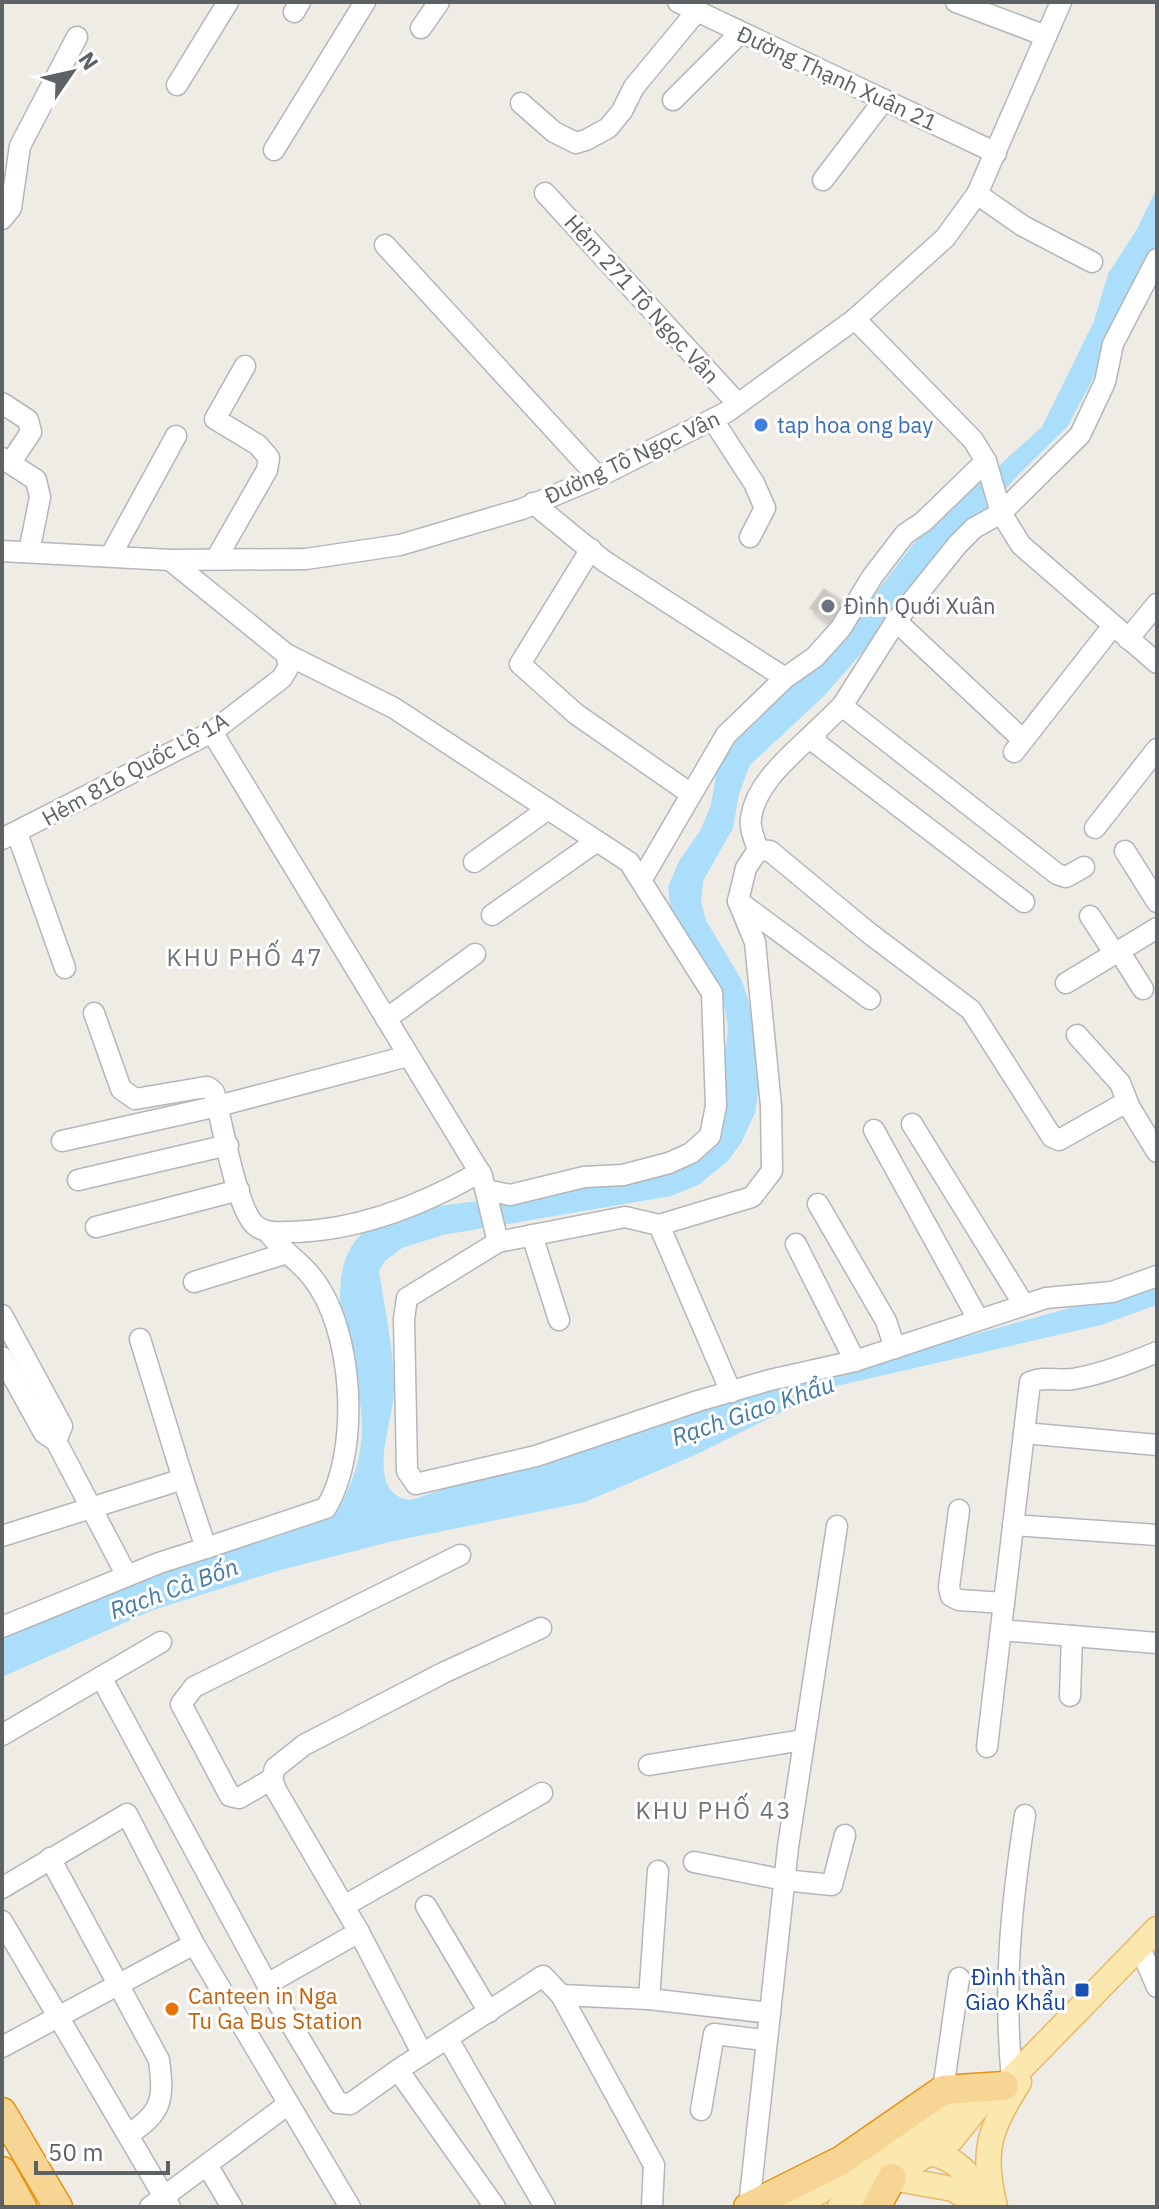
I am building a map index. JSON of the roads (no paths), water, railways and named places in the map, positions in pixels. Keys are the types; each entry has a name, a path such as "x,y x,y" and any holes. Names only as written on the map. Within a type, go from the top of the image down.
{"highway":[{"path":"748,2207 842,2160 943,2090 999,2089"},
{"path":"2,2112 58,2207"},
{"path":"876,2207 893,2164"},
{"path":"2,2171 21,2207"},
{"path":"2,2193 21,2207"}],"main road":[{"path":"803,2202 893,2164 934,2153 951,2140 999,2089 1032,2061 1157,1929"},
{"path":"993,2207 987,2163 989,2136 999,2111 1032,2061"},
{"path":"840,2207 893,2164 938,2121 999,2089"},
{"path":"934,2153 955,2162 972,2176 993,2207"},
{"path":"893,2164 953,2189 984,2207"}],"street":[{"path":"177,85 228,2"},
{"path":"274,150 365,2"},
{"path":"421,28 439,2"},
{"path":"956,2 1046,36"},
{"name":"Đường Tô Ngọc Vân","path":"2,551 170,560 306,559 400,545 533,503 598,477 713,420 855,319 945,238 977,194 1061,2"},
{"path":"521,103 554,132 576,143 608,128 622,111 634,87 687,6"},
{"name":"Đường Thạnh Xuân 21","path":"687,6 996,153"},
{"path":"673,100 741,32"},
{"path":"2,219 11,208 20,146 77,37"},
{"path":"823,180 884,100"},
{"name":"Hẻm 271 Tô Ngọc Vân","path":"545,193 738,404"},
{"path":"977,194 1023,226 1092,262"},
{"path":"385,245 598,477"},
{"path":"1156,262 1113,344 1105,382 1080,435 958,544 896,621 842,706 776,770 758,799 750,820 758,850 746,868 738,901 755,942 771,1106 772,1171 752,1197 659,1225 625,1217 497,1239 407,1298 404,1319 407,1471 416,1484 536,1456 731,1392 855,1361 1046,1298 1112,1292 1157,1276"},
{"path":"855,319 973,440 986,461 1000,508 1021,545 1157,663"},
{"path":"216,559 267,470 269,458 258,445 215,419 245,366"},
{"path":"2,403 28,420 31,432 7,460 36,480 40,497 29,552"},
{"path":"713,420 754,483 765,508 750,537"},
{"path":"111,555 176,436"},
{"path":"642,879 726,735 785,678 815,657 841,628 872,577 905,534 923,522 986,461"},
{"path":"533,503 591,549 785,678"},
{"path":"591,549 520,664 576,714 691,794"},
{"path":"170,560 286,654 394,708 629,862 712,993 716,1106 710,1136 691,1153 669,1163 623,1175 584,1177 510,1195 483,1181 331,1232 268,1232"},
{"path":"896,621 1018,746 1120,633 1157,604"},
{"name":"Hẻm 816 Quốc Lộ 1A","path":"9,836 212,732 282,678 289,666 286,654"},
{"path":"842,706 1057,874 1066,877 1084,867"},
{"path":"816,731 816,743 1024,902"},
{"path":"212,732 483,1181 497,1239"},
{"path":"1095,828 1157,749"},
{"path":"474,862 548,809"},
{"path":"9,836 65,968"},
{"path":"492,915 597,841"},
{"path":"758,850 770,851 869,933 971,1010 1052,1137 1059,1140 1123,1104 1130,1108"},
{"path":"1125,851 1157,902"},
{"path":"738,901 870,999"},
{"path":"1090,916 1143,989"},
{"path":"1066,983 1157,928"},
{"path":"386,1019 475,954"},
{"path":"2,1627 127,1576 326,1508 336,1492 345,1460 350,1417 339,1339 329,1305 311,1275 284,1254 268,1232 255,1225 242,1204 214,1092 208,1087 135,1099 121,1089 94,1013"},
{"path":"1077,1035 1120,1083 1130,1108 1157,1152"},
{"path":"62,1141 218,1106 408,1056"},
{"path":"912,1124 1024,1305"},
{"path":"874,1130 978,1319"},
{"path":"78,1180 228,1145"},
{"path":"96,1227 239,1190"},
{"path":"818,1204 886,1321 895,1348"},
{"path":"659,1225 731,1392"},
{"path":"532,1235 559,1320"},
{"path":"796,1244 855,1361"},
{"path":"194,1282 284,1254"},
{"path":"2,1315 62,1426 56,1441"},
{"path":"140,1339 206,1548"},
{"path":"987,1747 1030,1382 1045,1376 1070,1379 1108,1370 1157,1352"},
{"path":"2,1357 44,1433 56,1441 127,1576"},
{"path":"1024,1433 1157,1445"},
{"path":"2,1536 183,1479"},
{"path":"959,1510 949,1587 951,1596 959,1600 1004,1603"},
{"path":"1013,1525 1157,1535"},
{"path":"748,2207 784,1880 837,1526"},
{"path":"272,1779 239,1798 230,1796 181,1704 186,1696 194,1687 460,1555"},
{"path":"422,2053 359,1932 272,1779 275,1768 304,1745 445,1672 541,1628"},
{"path":"1001,1630 1157,1643"},
{"path":"1070,1696 1072,1636"},
{"path":"2,1735 161,1642"},
{"path":"101,1677 267,1984 338,2103 350,2104 422,2053 543,1976 561,1995 654,2165 652,2207"},
{"path":"649,1765 803,1740"},
{"path":"344,1906 542,1793"},
{"path":"2,1888 127,1814 194,1944 350,2207"},
{"path":"999,2089 1013,1899 1025,1815"},
{"path":"694,1862 784,1880 832,1885 845,1835"},
{"path":"50,1858 159,2060 164,2096 146,2123 128,2135"},
{"path":"649,1999 658,1871"},
{"path":"426,1906 489,2012"},
{"path":"2,1921 128,2135 162,2204 207,2165 287,2105"},
{"path":"267,1984 359,1932"},
{"path":"2,2047 194,1944"},
{"path":"1140,1948 1157,1987"},
{"path":"943,2090 959,1978"},
{"path":"561,1995 649,1999 770,2013"},
{"path":"701,2110 714,2034 764,2040"},
{"path":"448,2039 545,2207"},
{"path":"398,2070 495,2207"},
{"path":"207,2165 232,2207"}],"water":[{"path":"1157,188 1157,256 1068,426 1018,475 824,696 750,765 739,794 733,828 703,881 701,902 706,920 742,981 756,1024 762,1068 755,1113 741,1143 727,1162 698,1185 671,1196 443,1235 402,1248 385,1261 379,1271 391,1345 394,1390 385,1444 385,1477 394,1493 411,1500 770,1381 881,1360 1157,1284 1157,1305 1101,1325 832,1387 695,1455 585,1502 389,1542 277,1571 153,1610 2,1677 2,1639 142,1576 233,1544 279,1536 337,1512 357,1464 361,1443 360,1402 342,1319 340,1293 343,1266 362,1234 403,1214 461,1203 569,1191 692,1156 724,1071 728,1026 723,1000 710,969 680,932 671,915 668,887 711,805 718,763 728,741 831,651 918,538 1042,427 1094,321 1108,274 1137,229"}],"place":[{"name":"tap hoa ong bay","path":"761,425"},
{"name":"Đình Quới Xuân","path":"828,606"},
{"name":"Đình thần Giao Khẩu","path":"1082,1990"},
{"name":"Canteen in Nga Tu Ga Bus Station","path":"172,2009"}],"district":[{"name":"KHU PHỐ 47","path":"245,958"},
{"name":"KHU PHỐ 43","path":"714,1811"}],"water label":[{"name":"Rạch Giao Khẩu","path":"753,1411"},
{"name":"Rạch Cả Bốn","path":"174,1589"}]}
